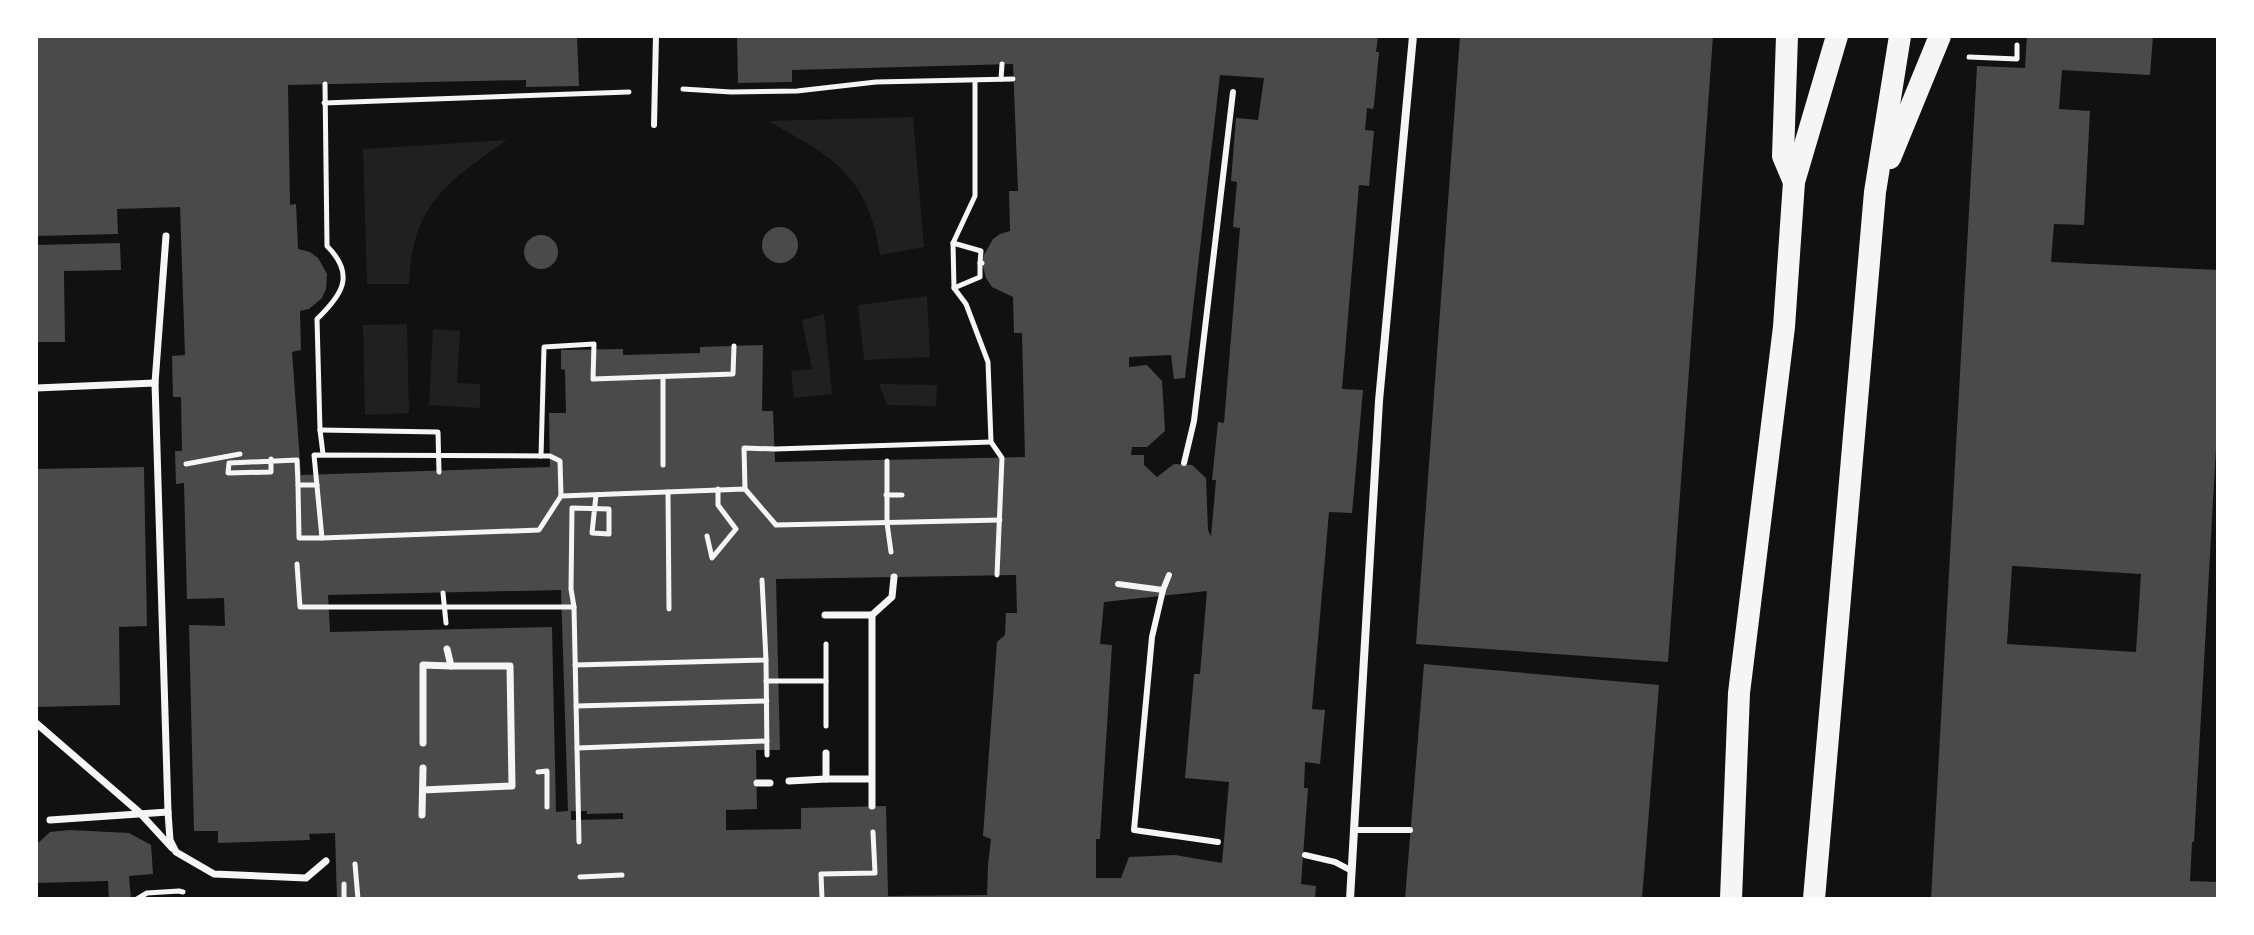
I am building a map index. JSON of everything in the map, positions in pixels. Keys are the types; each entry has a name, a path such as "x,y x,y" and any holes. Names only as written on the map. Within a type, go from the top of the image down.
{"highway":[{"path":"1787,36 1783,156 1794,182"},
{"path":"1731,899 1739,693 1784,327 1794,182 1837,36"},
{"path":"1814,899 1875,192 1900,36"},
{"path":"1875,192 1940,36"}],"street":[{"path":"1350,899 1379,401 1413,36"},
{"path":"166,236 155,383 168,812 170,840 176,852"},
{"path":"36,388 155,383"},
{"path":"825,615 872,615 892,597 894,577"},
{"path":"872,615 872,806"},
{"path":"447,649 451,666"},
{"path":"423,743 423,665 510,666 512,786 423,790"},
{"path":"36,723 139,812 176,852 214,874 306,878 326,861"},
{"path":"826,753 826,779"},
{"path":"422,815 423,768"},
{"path":"513,774 525,773"},
{"path":"789,781 871,779"},
{"path":"757,783 770,783"},
{"path":"50,820 168,812"}],"lane":[{"path":"654,125 656,36"},
{"path":"1184,463 1194,421 1233,92"},
{"path":"1169,575 1152,637 1134,830 1218,842"},
{"path":"1118,584 1163,590"},
{"path":"1354,830 1410,830"},
{"path":"1305,855 1335,862 1352,871"}],"path":[{"path":"1985,56 2017,59 2017,45"},
{"path":"1001,79 1002,64"},
{"path":"975,81 975,196 953,243 954,288 966,304 988,362 991,442 1002,458 997,575"},
{"path":"323,454 317,319 342,290 343,266 327,246 325,84"},
{"path":"953,243 981,251 980,277 954,288"},
{"path":"541,456 544,347 594,344 593,379 733,374 734,346"},
{"path":"663,377 663,465"},
{"path":"320,430 438,432 439,472"},
{"path":"991,442 744,448 745,489 776,525 1000,520"},
{"path":"157,466 175,466 240,454"},
{"path":"271,459 271,472 228,473 229,463 263,462 274,462 297,460 299,538 322,538 539,530 561,496 560,461 550,456 314,455 322,538"},
{"path":"887,461 887,523"},
{"path":"298,485 317,485"},
{"path":"707,536 712,558 736,529 718,505 718,489"},
{"path":"561,496 745,489"},
{"path":"668,492 669,609"},
{"path":"990,493 1001,494"},
{"path":"574,607 571,589 572,508 584,508 597,509 609,509 609,534 592,533 594,520 595,508 596,495"},
{"path":"886,495 902,495"},
{"path":"297,564 300,607 328,609"},
{"path":"577,748 767,741 762,580"},
{"path":"825,615 826,753"},
{"path":"575,665 766,660"},
{"path":"766,681 826,681"},
{"path":"576,706 767,701"},
{"path":"822,899 821,874 875,873 872,806"},
{"path":"580,877 622,875"},
{"path":"357,885 358,899"},
{"path":"137,899 147,893 179,891 189,895"}],"shaded area":[{"path":"913,117 924,247 880,255 867,206 857,187 812,146 768,121"},
{"path":"507,140 450,183 426,214 417,233 409,284 367,284 363,149"},
{"path":"927,296 930,357 864,360 858,305"},
{"path":"824,314 832,394 794,398 791,371 812,369 802,320"},
{"path":"407,324 409,413 365,415 363,325"},
{"path":"433,329 460,331 457,383 480,384 480,408 429,405"},
{"path":"879,384 937,385 936,406 887,405"}],"building":[{"path":"36,36 577,36 579,86 526,87 526,80 288,85 290,205 296,204 298,249 318,258 327,274 322,298 309,309 300,311 301,350 292,352 301,475 550,467 549,413 566,413 565,370 561,369 561,350 623,349 623,355 700,353 700,347 763,345 762,411 773,411 775,462 1025,457 1022,333 1014,333 1013,297 992,287 982,263 993,239 1010,231 1009,191 1018,191 1013,64 792,70 792,82 738,83 737,36 1378,36 1374,105 1373,109 1367,108 1365,130 1374,131 1369,186 1359,185 1342,389 1363,390 1352,513 1329,512 1312,709 1325,710 1320,764 1305,762 1304,788 1308,788 1301,884 1316,886 1315,899 337,899 335,833 309,834 310,840 218,843 218,831 194,831 189,625 225,626 224,598 187,599 184,483 176,484 175,451 182,451 181,397 173,397 172,356 185,355 180,207 117,209 118,234 36,236","holes":["1220,75 1264,78 1258,120 1236,118 1231,181 1237,182 1233,227 1240,228 1224,423 1218,422 1212,480 1216,480 1211,537 1206,478 1192,465 1174,464 1157,477 1144,465 1144,455 1131,455 1132,447 1147,447 1165,431 1162,381 1147,365 1129,367 1129,357 1171,355 1174,379 1185,378","1016,575 1017,613 1006,613 1005,635 997,642 983,836 991,839 987,895 888,896 886,806 801,808 801,829 726,830 726,810 757,809 756,750 780,750 776,579","561,590 568,811 556,812 552,627 330,632 328,595","1207,591 1200,674 1194,674 1185,778 1229,782 1222,863 1175,855 1129,857 1121,878 1096,878 1096,839 1100,839 1112,645 1100,644 1104,602","571,811 623,813 623,819 571,820"]},
{"path":"1460,36 1713,36 1668,662 1416,644"},
{"path":"2027,36 2153,36 2150,75 2062,70 2059,109 2090,111 2084,225 2054,224 2051,262 2218,270 2218,411 2190,881 2218,882 2218,899 1931,899 1977,66 2025,68","holes":["2012,566 2141,574 2136,652 2007,644"]},
{"path":"780,227 793,232 798,245 793,258 780,263 767,258 762,245 767,232"},
{"path":"541,235 553,240 558,252 553,264 541,269 529,264 524,252 529,240"},
{"path":"120,243 121,270 64,271 65,342 36,342 36,245"},
{"path":"144,467 147,626 119,627 120,705 36,707 36,469"},
{"path":"1424,664 1659,685 1642,899 1405,899"},
{"path":"50,832 129,833 151,845 153,874 129,876 131,899 109,899 108,881 36,883 36,845"}]}
